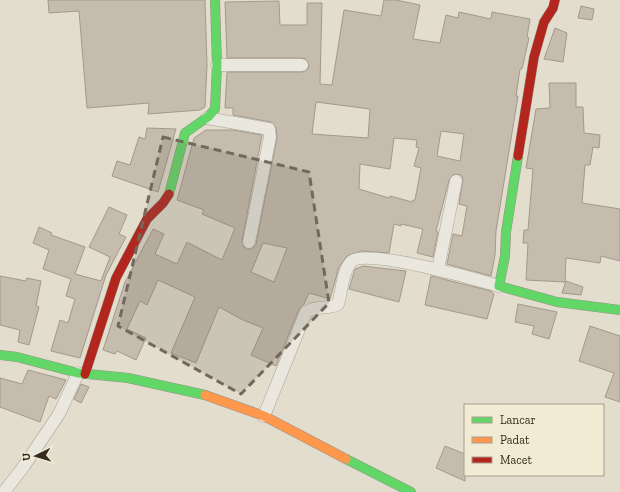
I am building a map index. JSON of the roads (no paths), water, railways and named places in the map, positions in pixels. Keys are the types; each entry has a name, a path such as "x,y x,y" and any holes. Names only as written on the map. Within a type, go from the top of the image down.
{"street":[{"path":"4,492 24,466 59,414 82,374 116,278 147,219 168,198 185,133 189,127 207,118 216,109 217,65 215,0"},
{"path":"499,286 506,256 506,232 534,57 544,22 553,8 555,0"},
{"path":"217,65 302,65"},
{"path":"207,118 270,129 270,137 249,242"},
{"path":"438,269 456,181"},
{"path":"264,416 306,312 312,308 334,306 338,304 345,274 352,261 359,258 371,258 438,269 558,302 620,310"},
{"path":"0,355 17,357 82,374 128,378 203,394 264,416 411,492"}]}
